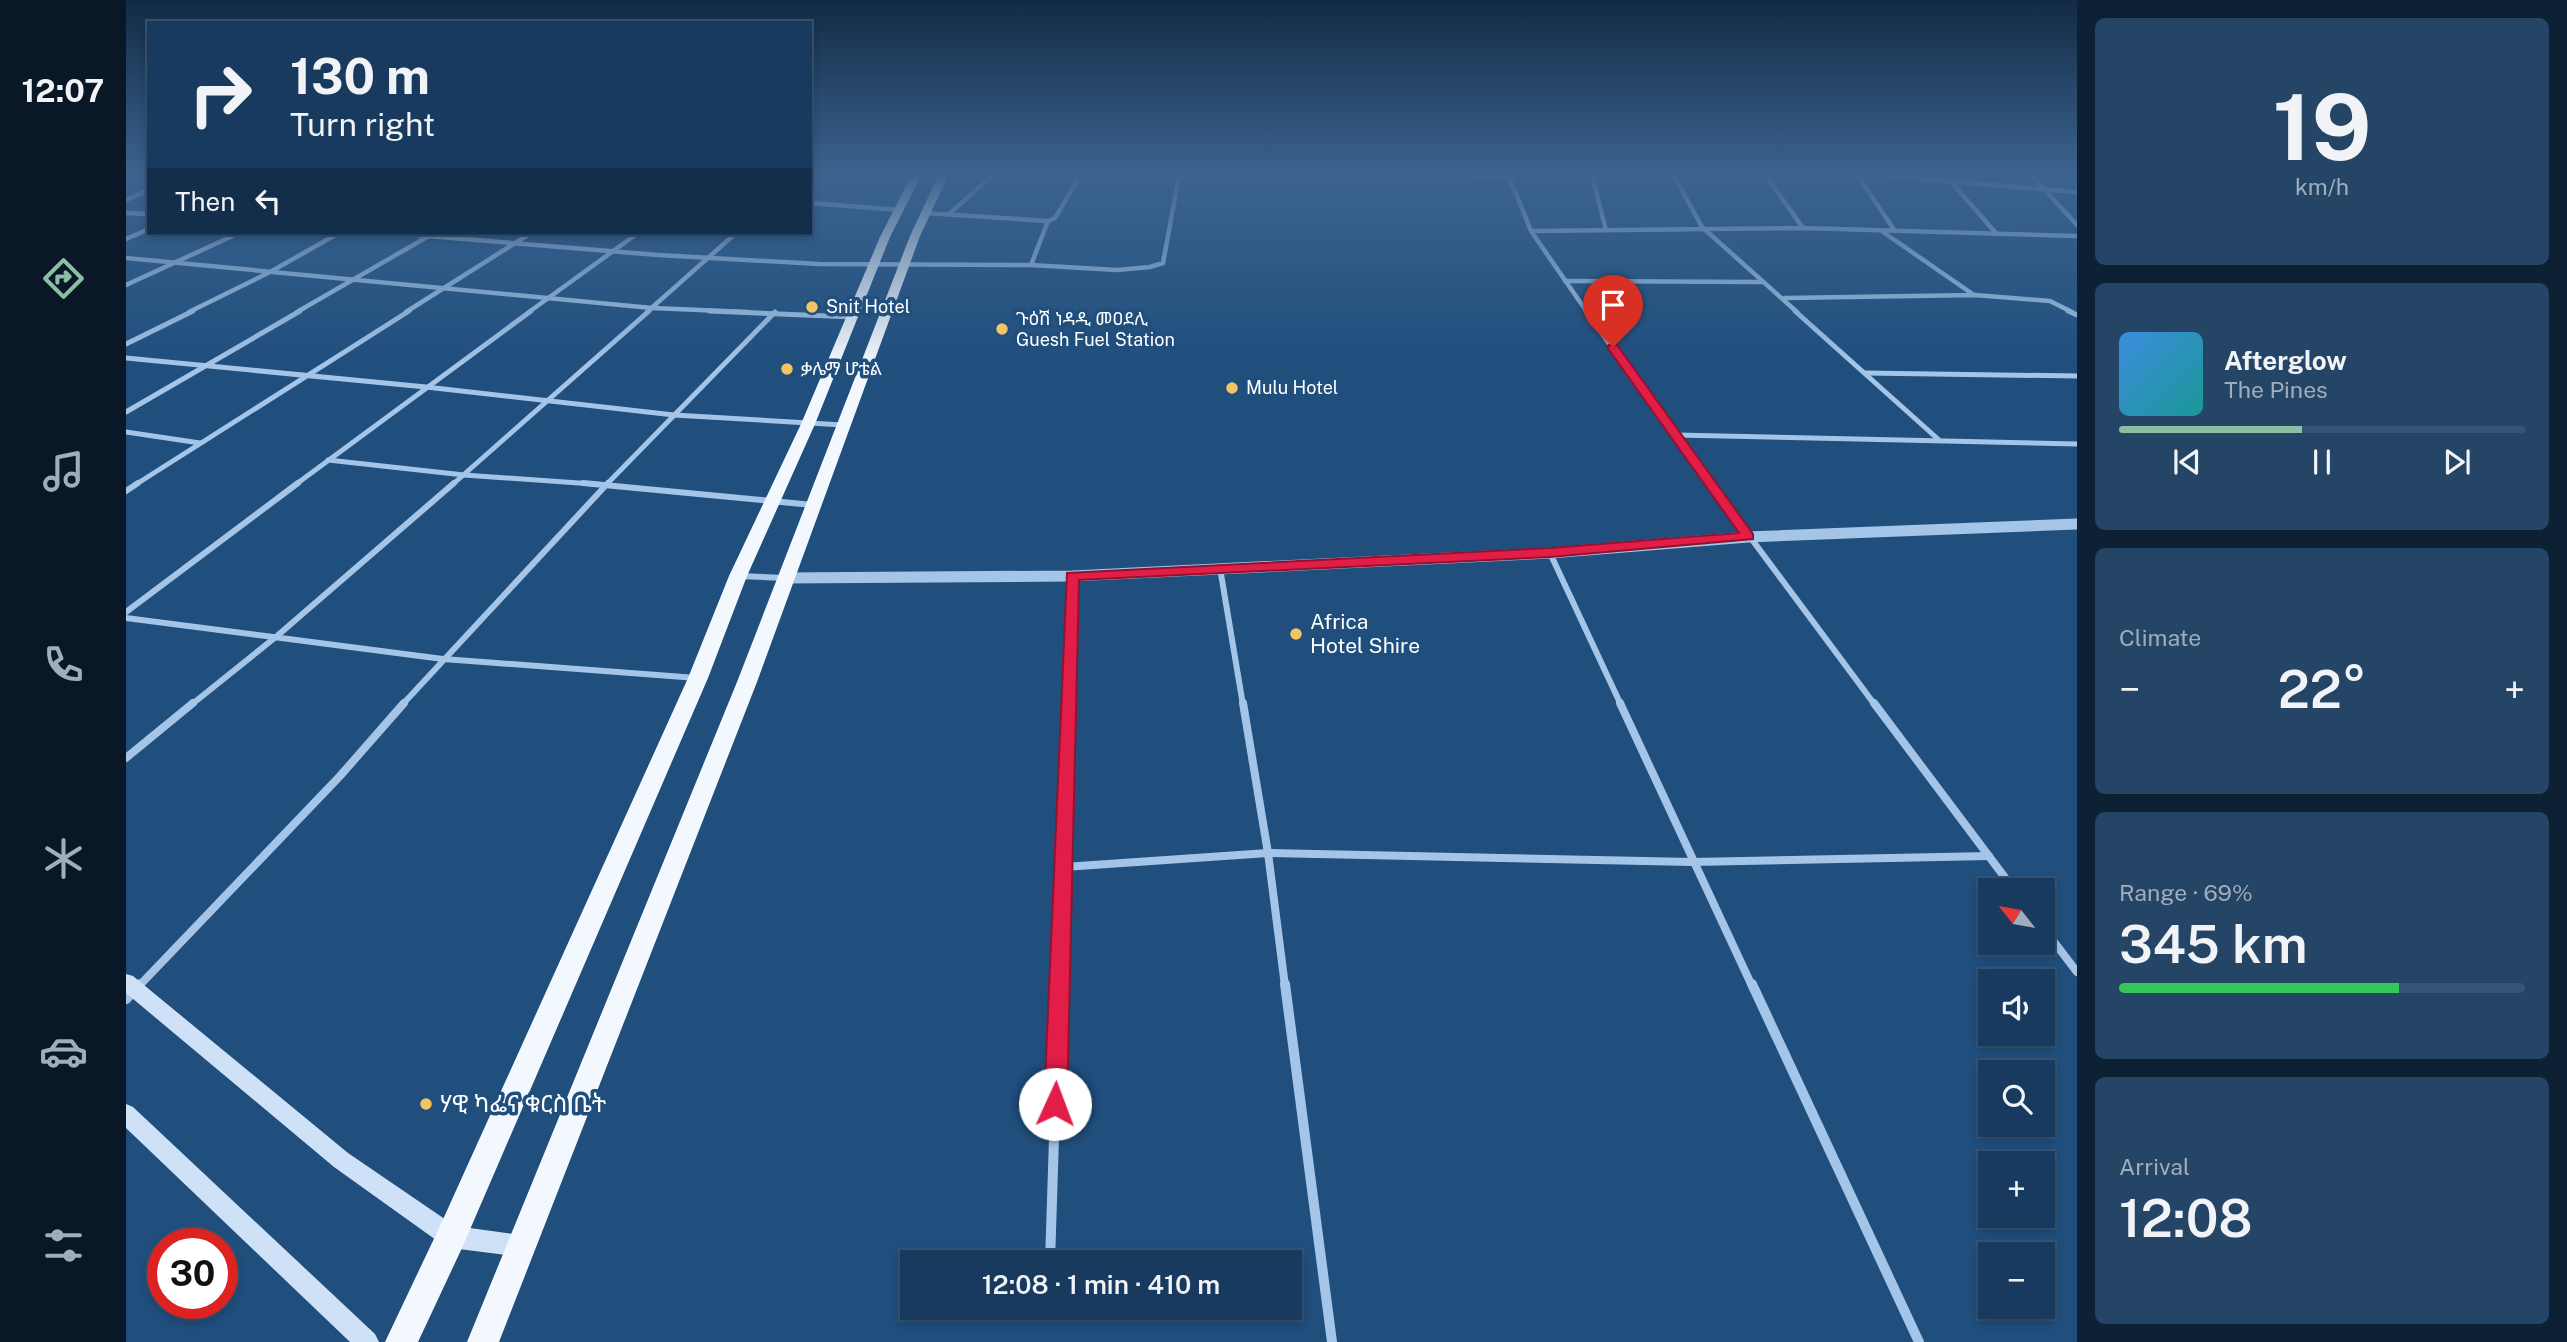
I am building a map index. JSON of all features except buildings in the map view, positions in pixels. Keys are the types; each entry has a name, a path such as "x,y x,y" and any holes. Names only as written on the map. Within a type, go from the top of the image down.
{"highway":[{"path":"401,1342 451,1237 698,678 738,576 808,424 886,239"},
{"path":"483,1342 747,682 784,578 916,239"},
{"path":"857,309 892,302"}],"main road":[{"path":"129,991 341,1160 451,1237 521,1246"},
{"path":"126,1114 368,1342"}],"street":[{"path":"126,285 227,239"},
{"path":"126,344 329,239"},
{"path":"126,412 423,239"},
{"path":"456,239 707,257 873,265 1031,265 1133,270 1152,268 1163,263 1167,239"},
{"path":"126,491 522,239"},
{"path":"126,612 327,460 631,239"},
{"path":"126,758 276,636 464,475 729,239"},
{"path":"1031,265 1041,239"},
{"path":"1536,239 1748,537 2005,878"},
{"path":"1715,239 1939,440"},
{"path":"1892,239 1975,295"},
{"path":"126,258 441,290 652,307 775,312 857,309"},
{"path":"1565,281 1764,282"},
{"path":"1784,298 1975,295 2050,301 2077,315"},
{"path":"129,991 340,776 443,660 606,485 775,312"},
{"path":"126,358 311,375 674,415 845,426"},
{"path":"1864,373 2077,376"},
{"path":"126,432 201,443"},
{"path":"1676,435 2077,444"},
{"path":"327,460 464,475 606,485 813,505"},
{"path":"738,576 1072,576 1550,552 1748,537 2077,524"},
{"path":"1550,552 1692,862 1919,1342"},
{"path":"1220,568 1268,853 1332,1342"},
{"path":"1050,1250 1072,576"},
{"path":"126,618 443,660 698,678"},
{"path":"1064,867 1268,853 1692,862 1989,856"},
{"path":"2055,943 2077,972"}],"place":[{"name":"Snit Hotel","path":"812,307"},
{"name":"ጉዕሽ ነዳዲ መዐደሊ Guesh Fuel Station","path":"1002,329"},
{"name":"ቃሌማ ሆቴል","path":"787,369"},
{"name":"Mulu Hotel","path":"1232,388"},
{"name":"Africa Hotel Shire","path":"1296,634"},
{"name":"ሃዊ ካፌና ቁርስ ቤት","path":"426,1104"}],"route":[{"path":"1055,1104 1072,576 1550,552 1748,537 1613,347"}]}
